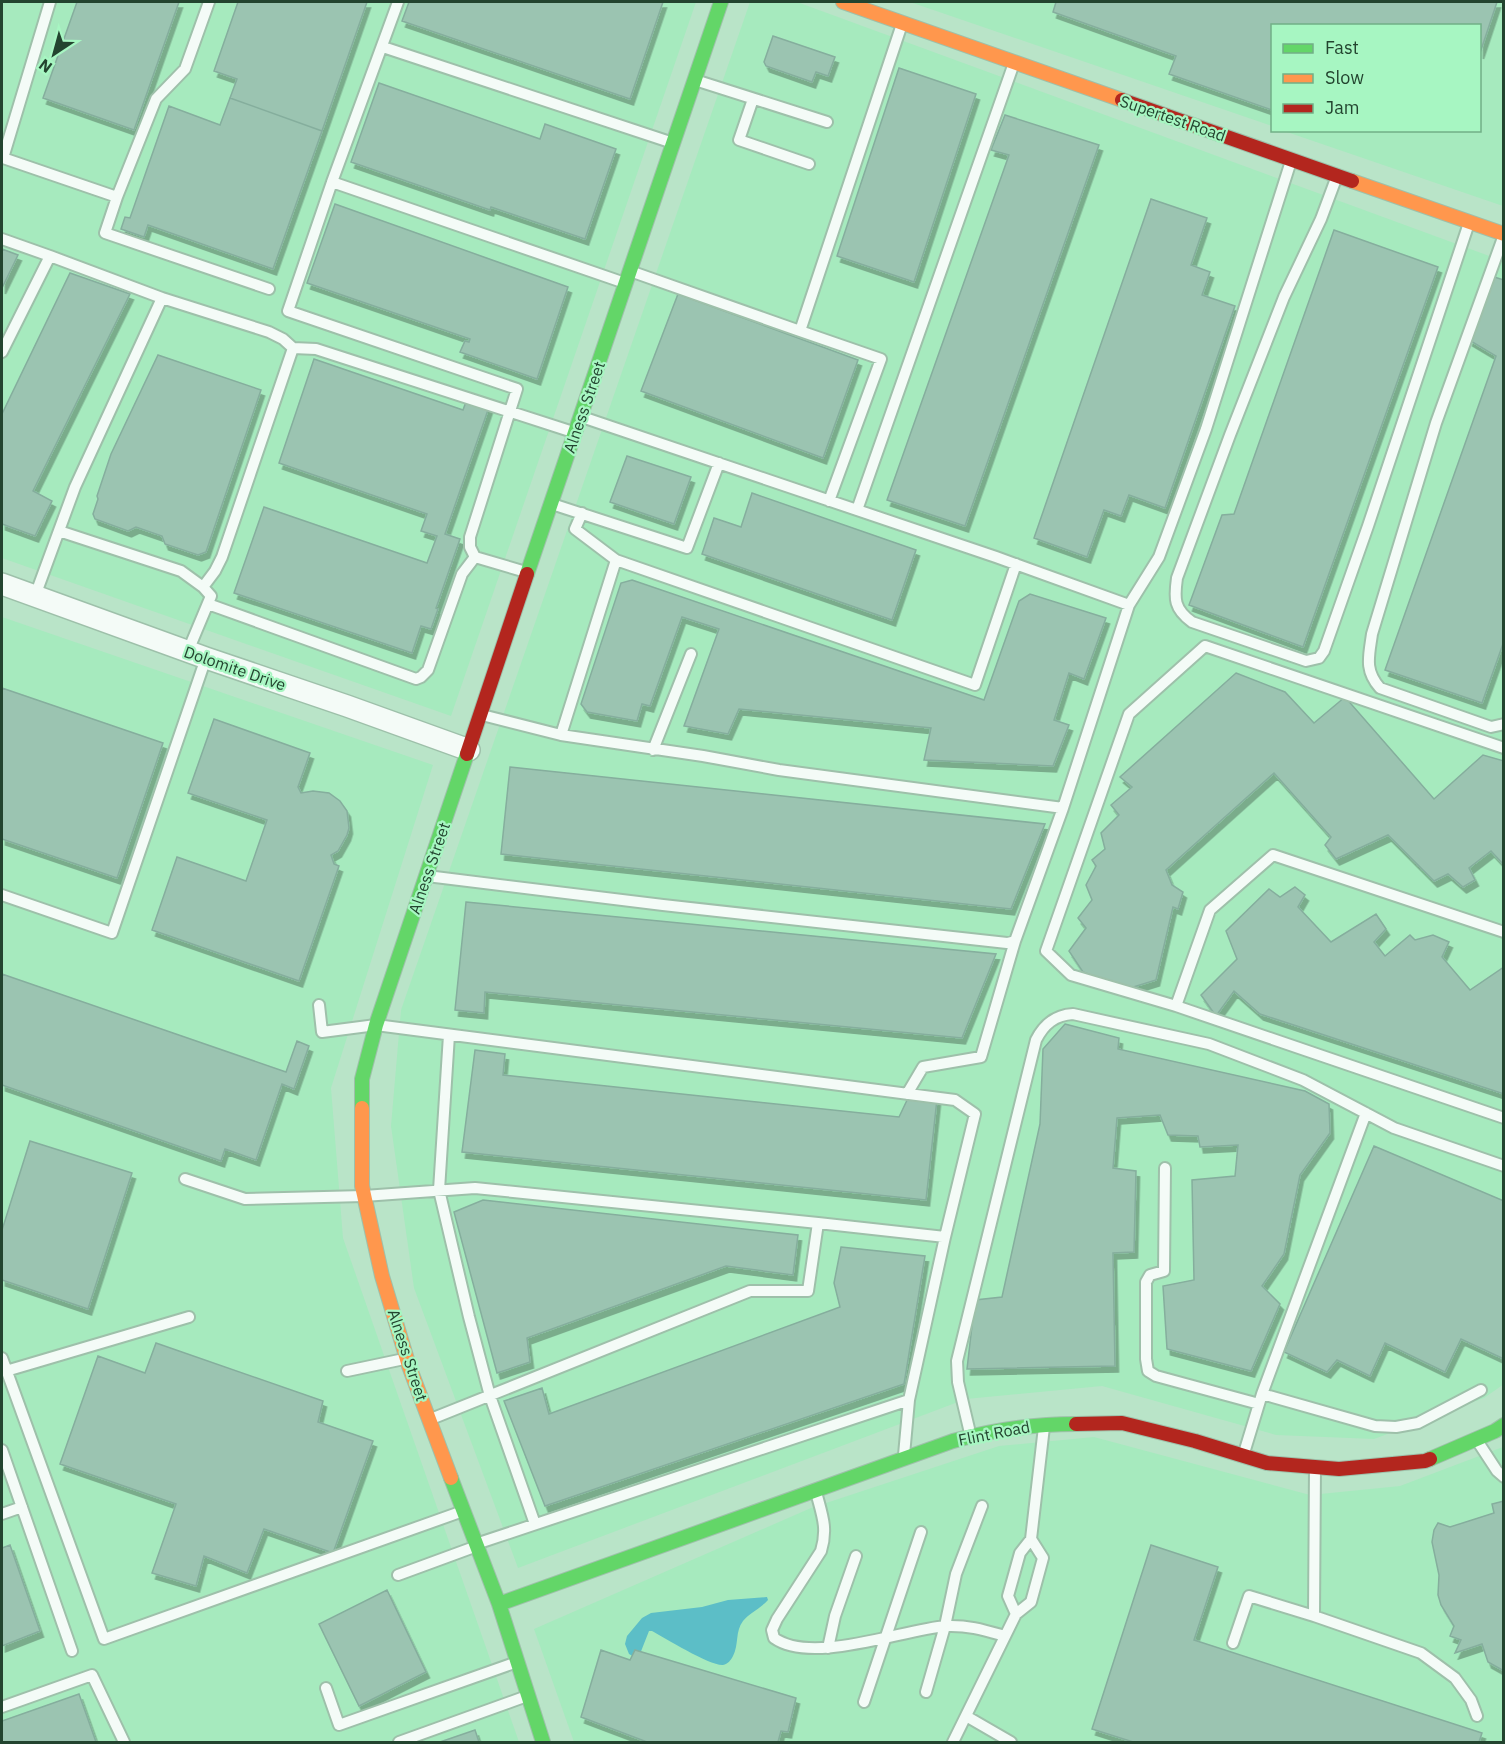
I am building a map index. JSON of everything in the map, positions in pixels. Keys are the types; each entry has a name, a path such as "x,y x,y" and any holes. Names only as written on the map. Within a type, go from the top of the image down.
{"street":[{"name":"Alness Street","path":"543,1743 499,1604 407,1359 382,1276 362,1186 362,1079 376,1025 721,2"},
{"name":"Supertest Road","path":"843,2 1503,234"},
{"name":"Dolomite Drive","path":"2,584 469,750"},
{"name":"Flint Road","path":"499,1604 971,1436 1044,1424 1122,1423 1195,1441 1267,1463 1339,1469 1425,1461 1495,1431 1503,1425"}],"lane":[{"path":"50,2 3,158 117,197"},
{"path":"209,2 185,69 156,99 105,233 269,289"},
{"path":"399,2 332,183 288,311 517,388 470,537 470,548 475,557 529,573"},
{"path":"800,331 903,22"},
{"path":"383,47 674,144"},
{"path":"857,510 1014,62"},
{"path":"695,80 827,122"},
{"path":"753,99 739,140 809,164"},
{"path":"907,1094 923,1068 981,1057 1015,941 1063,808 1129,605 1159,557 1206,429 1292,160"},
{"path":"1338,176 1321,219 1284,297 1177,578 1174,594 1177,607 1192,622 1306,662 1319,658 1324,651 1470,222"},
{"path":"332,183 800,331 881,359 830,501"},
{"path":"1503,234 1436,423 1372,633 1368,662 1372,678 1380,688 1491,727 1503,724"},
{"path":"2,239 162,298 269,332 283,339 293,348 316,349 576,433"},
{"path":"2,352 50,256"},
{"path":"35,596 75,487 162,298"},
{"path":"204,587 222,557 293,348"},
{"path":"581,416 1016,564 1129,605"},
{"path":"551,504 687,548 719,463"},
{"path":"582,513 575,529 616,560 975,686 1016,564"},
{"path":"2,895 112,933 197,655 211,597 204,587 181,571 59,531"},
{"path":"208,604 416,679 429,670 462,574 475,557"},
{"path":"561,735 616,560"},
{"path":"1503,748 1205,646 1129,714 1046,951 1071,975 1176,1006 1503,1118"},
{"path":"653,750 691,654"},
{"path":"480,715 561,735 653,750 779,770 1063,808"},
{"path":"1176,1006 1210,910 1272,855 1503,932"},
{"path":"427,876 663,905 1007,943 1015,941"},
{"path":"319,1005 322,1032 376,1025 955,1100 975,1114 909,1400 904,1458"},
{"path":"971,1436 958,1382 957,1361 1036,1040 1041,1030 1060,1015 1072,1014 1209,1044 1303,1080 1394,1128 1503,1166"},
{"path":"449,1035 439,1190 490,1396 535,1524"},
{"path":"1243,1455 1261,1399 1365,1113"},
{"path":"1165,1168 1164,1271 1150,1275 1146,1282 1148,1371 1156,1376 1375,1426 1396,1427 1418,1423 1481,1390"},
{"path":"185,1179 245,1199 364,1196 475,1188 945,1237"},
{"path":"430,1420 750,1291 808,1291 818,1223"},
{"path":"6,1371 189,1317"},
{"path":"2,1358 104,1639 464,1511"},
{"path":"347,1371 407,1359"},
{"path":"398,1575 535,1524 909,1400"},
{"path":"1016,1614 1008,1596 1020,1553 1030,1539 1044,1424"},
{"path":"1477,1439 1503,1477"},
{"path":"2,1450 72,1651"},
{"path":"1314,1616 1315,1467"},
{"path":"815,1490 825,1523 825,1538 821,1551 777,1619 772,1629 774,1638 782,1643 828,1648 945,1626 973,1626 1005,1636"},
{"path":"926,1692 945,1626 956,1574 982,1506"},
{"path":"2,1514 22,1507"},
{"path":"864,1702 921,1532"},
{"path":"953,1743 1016,1614 1031,1602 1043,1558 1030,1539"},
{"path":"828,1648 835,1616 856,1556"},
{"path":"1233,1643 1249,1596 1420,1653 1455,1678 1471,1700 1477,1716"},
{"path":"326,1688 339,1725 517,1662"},
{"path":"2,1707 92,1675 124,1743"},
{"path":"399,1743 528,1696"},
{"path":"966,1716 1011,1743"}],"shaded area":[{"path":"2,2 696,2 451,716 2,558"},
{"path":"750,2 797,2 1503,261 1504,1384 1484,1398 1374,1439 1276,1435 1102,1386 966,1399 518,1568 414,1288 391,1126 401,1010"},
{"path":"910,2 1503,2 1503,206 1287,132 1481,132 1481,24 1271,24 1271,126"},
{"path":"2,617 433,765 331,1088 343,1238 519,1742 2,1742"},
{"path":"1094,1437 1310,1495 1400,1486 1503,1447 1503,1742 574,1742 534,1629 811,1508 999,1446"}],"water":[{"path":"767,1597 768,1600 762,1606 745,1618 738,1634 735,1652 728,1663 723,1665 698,1657 652,1631 649,1631 638,1659 629,1654 625,1644 627,1636 642,1618 651,1613 702,1607 728,1600"}],"building":[{"path":"77,2 179,2 134,130 43,98"},
{"path":"238,2 367,2 322,131 230,98 237,79 214,71"},
{"path":"409,2 663,2 630,99 402,21"},
{"path":"1056,2 1497,2 1481,50 1481,24 1271,24 1271,110 1169,74 1176,56 1053,12"},
{"path":"773,36 835,57 828,76 816,72 812,82 766,66 764,62"},
{"path":"899,68 976,94 914,282 837,256"},
{"path":"379,83 540,139 545,124 616,149 585,239 491,207 490,210 351,162"},
{"path":"230,98 322,131 273,269 148,225 144,237 121,229 125,217 130,218 169,106 220,125"},
{"path":"1005,115 1099,145 965,526 887,500 1009,155 991,150"},
{"path":"1151,199 1207,218 1191,265 1210,272 1202,295 1235,306 1165,508 1129,495 1121,516 1104,510 1087,557 1034,538"},
{"path":"335,204 568,287 537,379 460,352 465,341 469,342 470,339 307,283"},
{"path":"1334,230 1438,267 1303,647 1189,605 1222,515 1234,514"},
{"path":"2,249 18,255 2,288"},
{"path":"70,273 130,294 33,491 52,501 35,536 2,524 2,414"},
{"path":"1491,276 1504,280 1504,641 1482,703 1385,670 1496,356 1469,340"},
{"path":"678,294 858,360 823,458 641,391"},
{"path":"158,355 261,390 206,552 198,555 165,544 162,536 136,527 128,531 95,519 93,514 111,454"},
{"path":"314,359 463,410 467,399 489,407 445,534 460,539 431,629 421,626 412,653 234,593 264,507 427,563 437,536 421,531 427,514 279,463"},
{"path":"627,456 691,477 674,524 610,502"},
{"path":"752,493 916,550 892,620 702,554 714,518 741,527"},
{"path":"632,580 984,700 1019,601 1030,594 1106,618 1084,679 1069,673 1054,720 1069,725 1053,766 924,760 931,728 739,709 728,734 684,726 719,629 682,617 650,706 642,704 637,721 587,712 581,704 621,583"},
{"path":"1236,673 1285,692 1314,723 1345,697 1434,799 1483,755 1504,761 1504,865 1491,851 1469,868 1475,880 1463,887 1448,874 1434,881 1388,835 1336,859 1325,845 1331,837 1274,773 1166,870 1172,885 1183,892 1178,909 1173,907 1156,980 1127,989 1083,972 1069,951 1086,928 1078,918 1092,900 1086,885 1096,866 1092,860 1105,849 1101,833 1119,815 1111,805 1132,787 1120,777"},
{"path":"2,688 163,743 117,878 2,839"},
{"path":"214,719 310,753 298,787 301,793 313,791 329,793 340,801 347,811 349,828 347,835 338,851 331,855 334,864 339,866 299,981 152,930 177,857 246,881 267,820 188,793"},
{"path":"510,767 1045,824 1011,909 501,854"},
{"path":"1295,887 1305,895 1298,907 1331,942 1376,914 1386,929 1374,942 1385,956 1410,935 1415,940 1433,935 1449,942 1442,957 1470,990 1504,967 1504,1094 1260,1014 1234,991 1216,1016 1201,995 1237,959 1226,931 1269,889 1280,897"},
{"path":"466,902 996,954 962,1038 485,992 484,1013 455,1010"},
{"path":"2,974 286,1072 297,1041 309,1046 294,1089 282,1084 256,1160 225,1149 221,1161 2,1085"},
{"path":"1065,1024 1119,1038 1118,1049 1305,1091 1329,1104 1330,1133 1300,1175 1284,1254 1262,1286 1280,1304 1251,1371 1167,1349 1163,1286 1194,1280 1192,1180 1235,1176 1238,1145 1200,1147 1198,1136 1168,1135 1160,1115 1117,1118 1113,1168 1136,1171 1134,1252 1113,1253 1115,1366 967,1369 975,1300 1002,1297 1040,1124 1043,1049"},
{"path":"475,1050 505,1054 503,1075 899,1117 909,1096 937,1099 926,1200 462,1152"},
{"path":"30,1141 132,1173 88,1309 2,1280 2,1230"},
{"path":"1374,1146 1504,1201 1504,1359 1461,1339 1445,1372 1385,1343 1370,1376 1337,1360 1327,1372 1284,1352"},
{"path":"483,1200 798,1235 793,1275 726,1266 527,1338 530,1362 497,1373 454,1212"},
{"path":"841,1247 925,1256 904,1384 545,1506 504,1401 542,1388 549,1414 840,1307 834,1283"},
{"path":"156,1343 323,1401 318,1422 373,1441 333,1553 264,1529 247,1573 204,1556 196,1586 152,1573 176,1504 60,1464 98,1356 145,1373"},
{"path":"1504,1501 1504,1671 1488,1662 1482,1644 1455,1653 1461,1640 1450,1636 1454,1626 1441,1605 1438,1595 1439,1575 1432,1542 1438,1523 1450,1527 1494,1513 1492,1504"},
{"path":"10,1545 40,1631 2,1646 2,1548"},
{"path":"1151,1545 1218,1567 1194,1640 1482,1733 1479,1742 1133,1742 1092,1729"},
{"path":"387,1590 426,1672 359,1706 319,1624"},
{"path":"601,1650 630,1660 635,1650 796,1698 788,1732 781,1731 778,1742 647,1742 581,1717"},
{"path":"79,1694 96,1742 2,1742 2,1721"},
{"path":"475,1730 479,1742 440,1742"}],"traffic: fast":[{"path":"527,574 721,2"},
{"path":"362,1108 362,1079 376,1025 467,754"},
{"path":"499,1604 953,1441 1014,1428 1076,1424"},
{"path":"1430,1459 1504,1425"},
{"path":"451,1478 499,1604 543,1742"}],"traffic: slow":[{"path":"843,2 1122,100"},
{"path":"1352,181 1504,234"},
{"path":"362,1108 362,1186 382,1276 409,1366 451,1478"}],"traffic: jam":[{"path":"1122,100 1352,181"},
{"path":"467,754 527,574"},
{"path":"1076,1424 1122,1423 1195,1441 1267,1463 1339,1469 1430,1459"}]}
